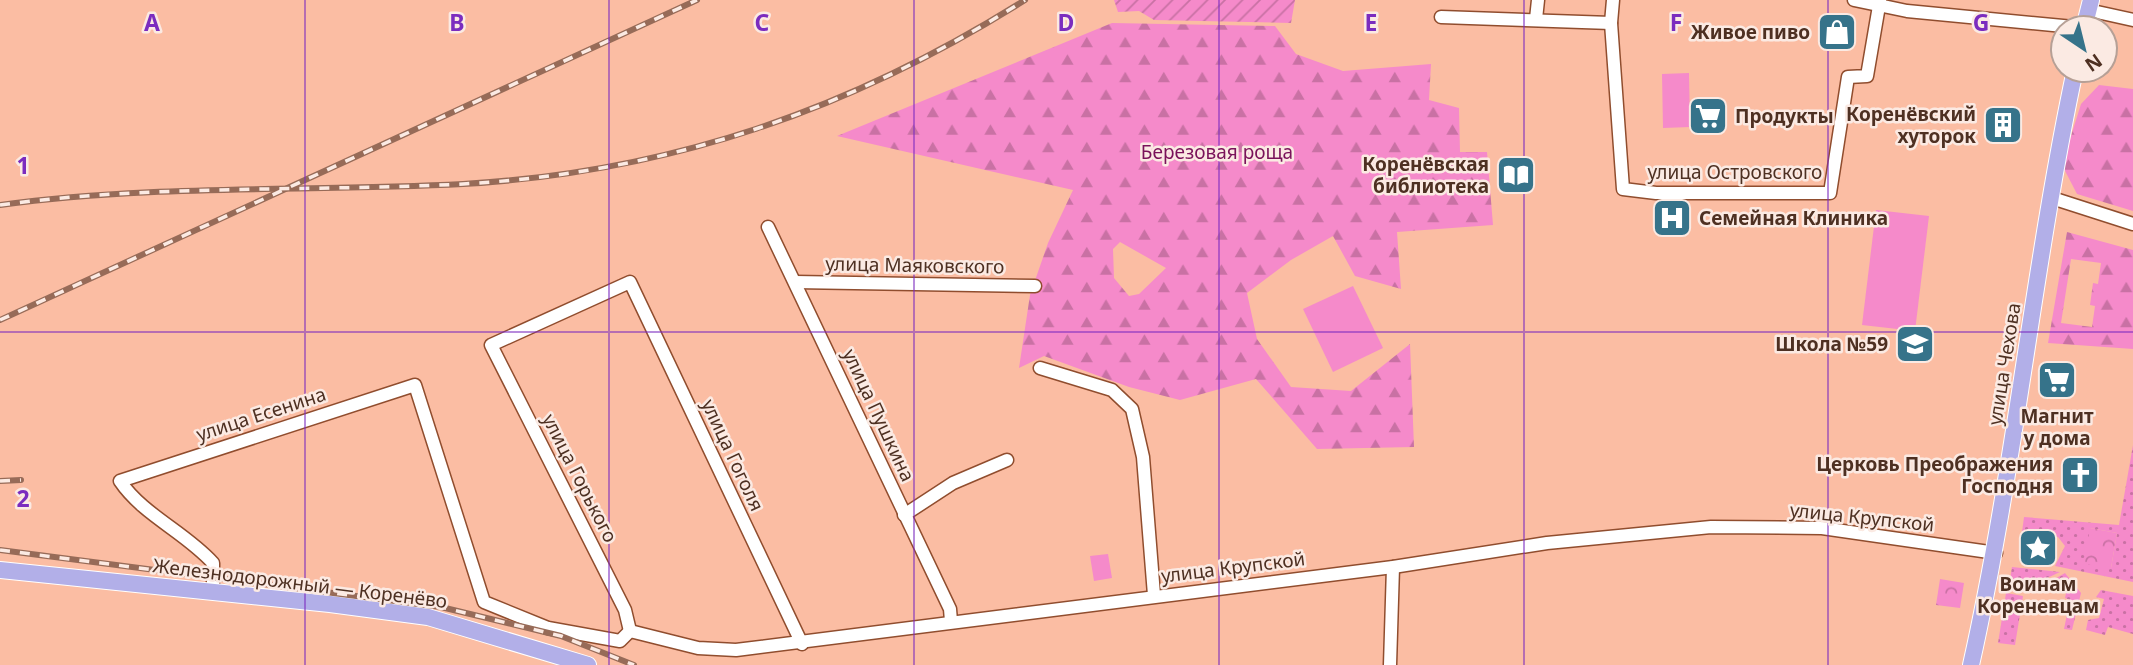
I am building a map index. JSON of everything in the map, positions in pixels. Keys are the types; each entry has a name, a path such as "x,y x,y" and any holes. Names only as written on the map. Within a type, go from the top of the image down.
{"main road":[{"name":"улица Чехова","path":"1971,665 1996,553 2052,198 2073,84"},
{"name":"Железнодорожный — Коренёво","path":"0,570 213,591 428,617 588,665"}],"street":[{"path":"1536,19 1538,0"},
{"name":"улица Островского","path":"1613,0 1611,23 1623,189 1656,193 1830,193 1848,77 1867,76 1879,3"},
{"path":"1854,0 2049,24"},
{"path":"2089,5 2133,20"},
{"path":"1441,17 1611,23"},
{"path":"2052,198 2133,224"},
{"name":"улица Пушкина","path":"768,227 950,610 951,621"},
{"name":"улица Горького","path":"630,282 491,345 625,610 630,631"},
{"name":"улица Гоголя","path":"630,282 802,644"},
{"name":"улица Маяковского","path":"795,282 1035,286"},
{"path":"1040,368 1112,390 1132,409 1143,457 1154,596"},
{"name":"улица Есенина","path":"213,591 213,563 197,545 131,498 120,481 415,385 484,602"},
{"path":"904,515 953,483 1007,460"},
{"name":"улица Крупской","path":"484,602 548,628 620,641 630,631 698,648 736,650 802,644 951,621 1049,612 1154,596 1393,567 1547,542 1711,527 1822,528 1996,553"},
{"path":"1390,665 1393,567"}],"green space":[{"path":"1114,0 1295,0 1291,23 1154,20 1139,11 1118,12"},
{"name":"Березовая роща","path":"1112,23 1275,26 1296,54 1343,71 1431,64 1429,100 1459,108 1460,152 1487,152 1493,225 1397,232 1401,289 1355,276 1333,236 1291,260 1247,293 1257,339 1291,387 1351,391 1410,344 1414,447 1317,449 1256,379 1180,400 1129,387 1044,356 1019,368 1030,295 1048,243 1073,190 837,136","holes":["1120,242 1166,268 1139,294 1129,296 1114,278 1113,249"]},
{"path":"1689,73 1690,127 1663,128 1662,74"},
{"path":"2099,85 2133,89 2133,211 2077,194 2062,165 2081,104"},
{"path":"1876,210 1929,216 1915,331 1862,325"},
{"path":"2067,232 2133,250 2133,349 2048,343","holes":["2071,259 2101,263 2098,284 2093,283 2090,305 2095,306 2092,327 2061,323"]},
{"path":"1353,286 1383,348 1333,372 1303,309"},
{"path":"2133,445 2133,582 2055,566 2065,546 2058,537 2022,532 2024,517 2119,525","holes":["2090,528 2117,533 2111,568"]},
{"path":"2090,528 2117,533 2111,568 2084,564"},
{"path":"1108,554 1112,578 1094,581 1090,556"},
{"path":"2012,567 2060,572 2026,588 2009,585"},
{"path":"2065,573 2081,593 2072,630 2064,629 2070,600 2065,598 2067,589 2044,585"},
{"path":"1940,579 1964,583 1960,608 1936,605"},
{"path":"2101,590 2133,596 2133,634 2108,627 2105,635 2086,630 2088,620 2099,618 2104,599 2096,597"},
{"path":"2006,593 2023,596 2015,645 1998,643"}],"railway":[{"path":"0,320 697,0"},
{"path":"0,205 58,198 173,191 463,184 540,177 614,166 686,150 756,129 825,103 893,73 959,39 1025,0"},
{"path":"0,481 21,480"},
{"path":"0,550 441,607 561,636 634,665"}],"place":[{"name":"Живое пиво","path":"1837,32"},
{"name":"Продукты","path":"1708,116"},
{"name":"Коренёвский хуторок","path":"2003,125"},
{"name":"Коренёвская библиотека","path":"1516,175"},
{"name":"Семейная Клиника","path":"1672,218"},
{"name":"Школа №59","path":"1915,344"},
{"name":"Магнит у дома","path":"2057,380"},
{"name":"Церковь Преображения Господня","path":"2080,475"},
{"name":"Воинам Кореневцам","path":"2038,548"}]}
